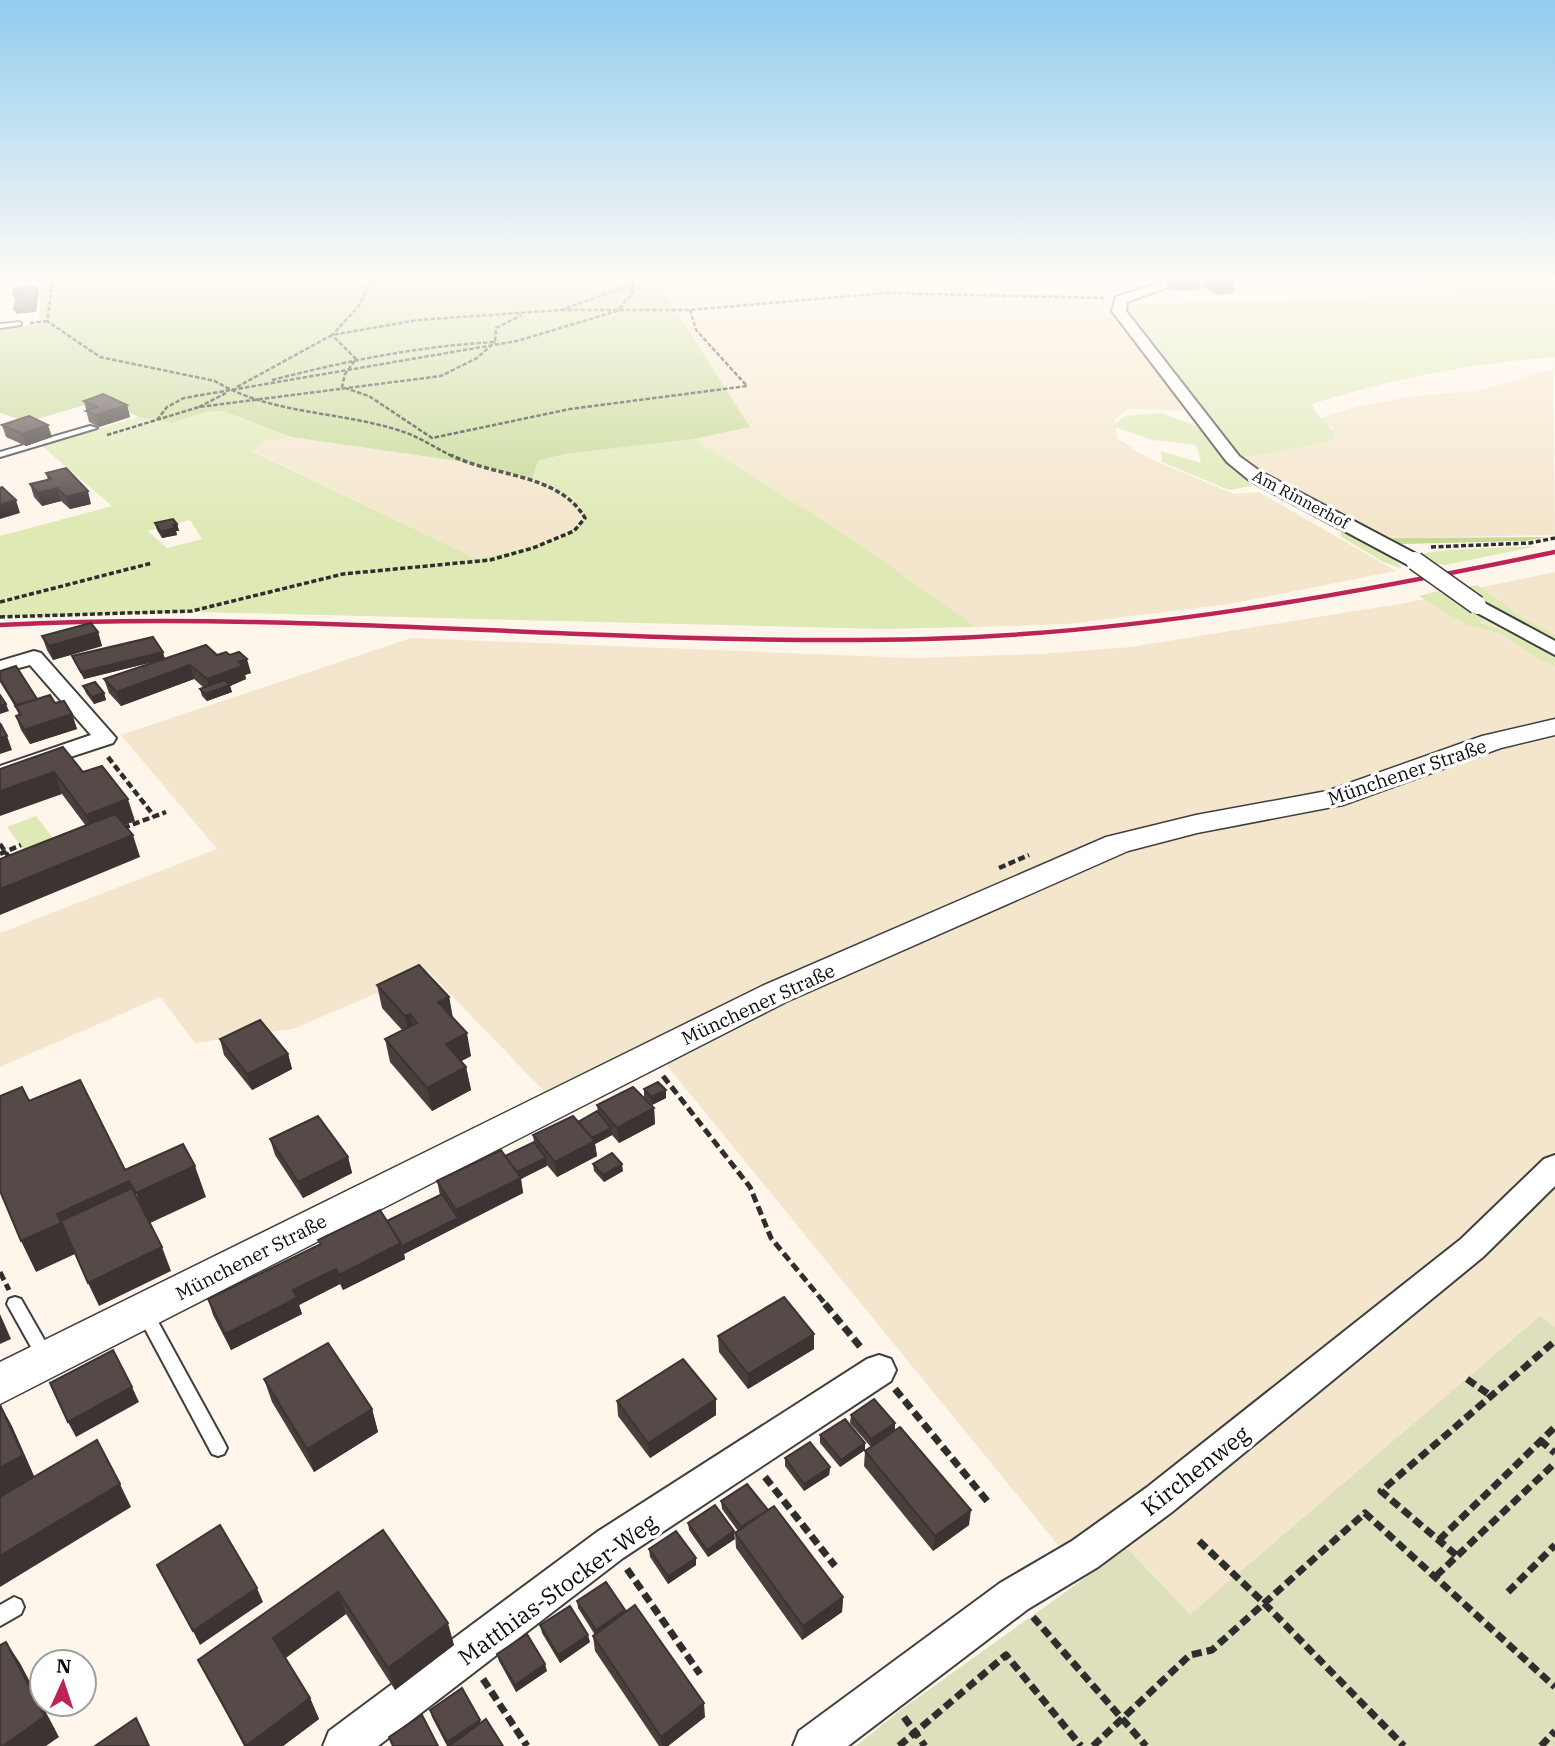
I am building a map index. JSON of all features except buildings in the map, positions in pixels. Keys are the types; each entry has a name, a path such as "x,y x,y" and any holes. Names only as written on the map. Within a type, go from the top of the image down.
{"street":[{"name":"Am Rinnerhof","path":"1159,362 1233,459 1255,476 1395,549 1477,605 1555,649"},
{"path":"0,667 34,657 102,747 0,773"},
{"name":"Münchener Straße","path":"0,1384 774,994 1117,844 1196,824 1333,799 1492,742 1555,727"},
{"name":"Kirchenweg","path":"814,1746 1014,1596 1085,1553 1159,1500 1472,1248 1555,1167"},
{"name":"Matthias-Stocker-Weg","path":"344,1746 610,1545 879,1370"}],"lane":[{"path":"0,455 93,428"},
{"path":"15,1304 39,1346 43,1362"},
{"path":"144,1311 218,1448"}],"path":[{"path":"0,617 192,611 342,573 490,560 533,548 574,531 585,518 576,502 533,480 464,462 402,431 289,408 230,390 215,381 126,362"},
{"path":"199,407 281,362"},
{"path":"230,390 342,362"},
{"path":"342,387 353,362"},
{"path":"389,362 184,398 167,407 157,420 199,407 236,401 266,400 342,387 441,376 468,362"},
{"path":"342,387 369,397 432,438 570,409 747,386 725,362"},
{"path":"1395,549 1531,543 1555,538"},
{"path":"0,602 152,563"},
{"path":"102,747 155,817"},
{"path":"117,831 166,812"},
{"path":"0,844 3,853 18,869"},
{"path":"3,853 21,845"},
{"path":"648,1056 750,1187 771,1238 808,1284"},
{"path":"1456,1555 1381,1491 1555,1341"},
{"path":"1467,1378 1491,1396"},
{"path":"1438,1540 1555,1427"},
{"path":"1540,1440 1555,1453"},
{"path":"749,1457 835,1566"},
{"path":"1436,1576 1555,1463"},
{"path":"1093,1746 1190,1655 1212,1650 1365,1513 1555,1686"},
{"path":"1199,1541 1263,1602 1404,1746"},
{"path":"610,1545 700,1674"},
{"path":"1508,1592 1555,1545"},
{"path":"1014,1596 1146,1746"},
{"path":"467,1654 527,1746"},
{"path":"899,1746 1006,1655 1081,1746"},
{"path":"1541,1746 1555,1731"}],"shaded area":[{"path":"709,362 1150,362 1185,411 1128,409 1115,420 1117,438 1146,457 1234,494 1259,492 1396,571 1229,604 1068,624 976,627 858,543 694,439 750,427"},
{"path":"1553,369 1555,535 1391,538 1279,482 1242,458 1326,443 1333,429 1320,418 1360,406 1415,396 1478,391"},
{"path":"291,437 464,462 532,479 572,498 584,511 584,522 560,539 477,559 251,450 265,441"},
{"path":"1555,572 1555,1327 1540,1317 1190,1614 1127,1548 1084,1577 664,1062 564,1112 428,971 293,1029 195,1043 160,997 0,1067 0,933 217,849 121,735 411,638 913,658 1039,654 1131,647 1405,603"}],"green space":[{"path":"0,362 709,362 750,427 694,439 565,454 538,461 532,479 464,462 291,437 223,411 206,412 172,423 139,417 102,400 27,422 0,413"},
{"path":"1165,362 1498,362 1432,373 1312,404 1335,437 1326,443 1242,458"},
{"path":"223,411 291,437 265,441 252,451 477,559 560,539 584,522 584,511 572,498 532,479 538,461 565,454 694,439 858,543 976,627 880,629 200,612 0,617 0,536 112,506 42,446 139,417 172,423 206,412","holes":["190,520 202,539 167,548 148,531"]},
{"path":"1161,413 1203,428 1227,462 1252,486 1229,490 1162,462 1161,451 1201,463 1196,445 1153,440 1112,426 1125,416"},
{"path":"1343,526 1388,552 1403,569 1383,562 1340,536"},
{"path":"1548,537 1526,541 1401,544 1391,538"},
{"path":"1538,546 1445,565 1418,561 1425,553 1448,550"},
{"path":"1477,585 1522,617 1555,635 1555,642 1481,604 1460,588"},
{"path":"1438,591 1484,617 1480,623 1508,632 1555,657 1555,665 1543,661 1499,633 1465,624 1419,596"},
{"path":"36,816 58,844 28,856 7,827"},
{"path":"1540,1316 1555,1327 1555,1746 856,1746 899,1711 1127,1548 1190,1614"}],"railway":[{"path":"0,625 116,621 232,622 694,638 926,639 1085,629 1164,620 1321,597 1555,552"}]}
